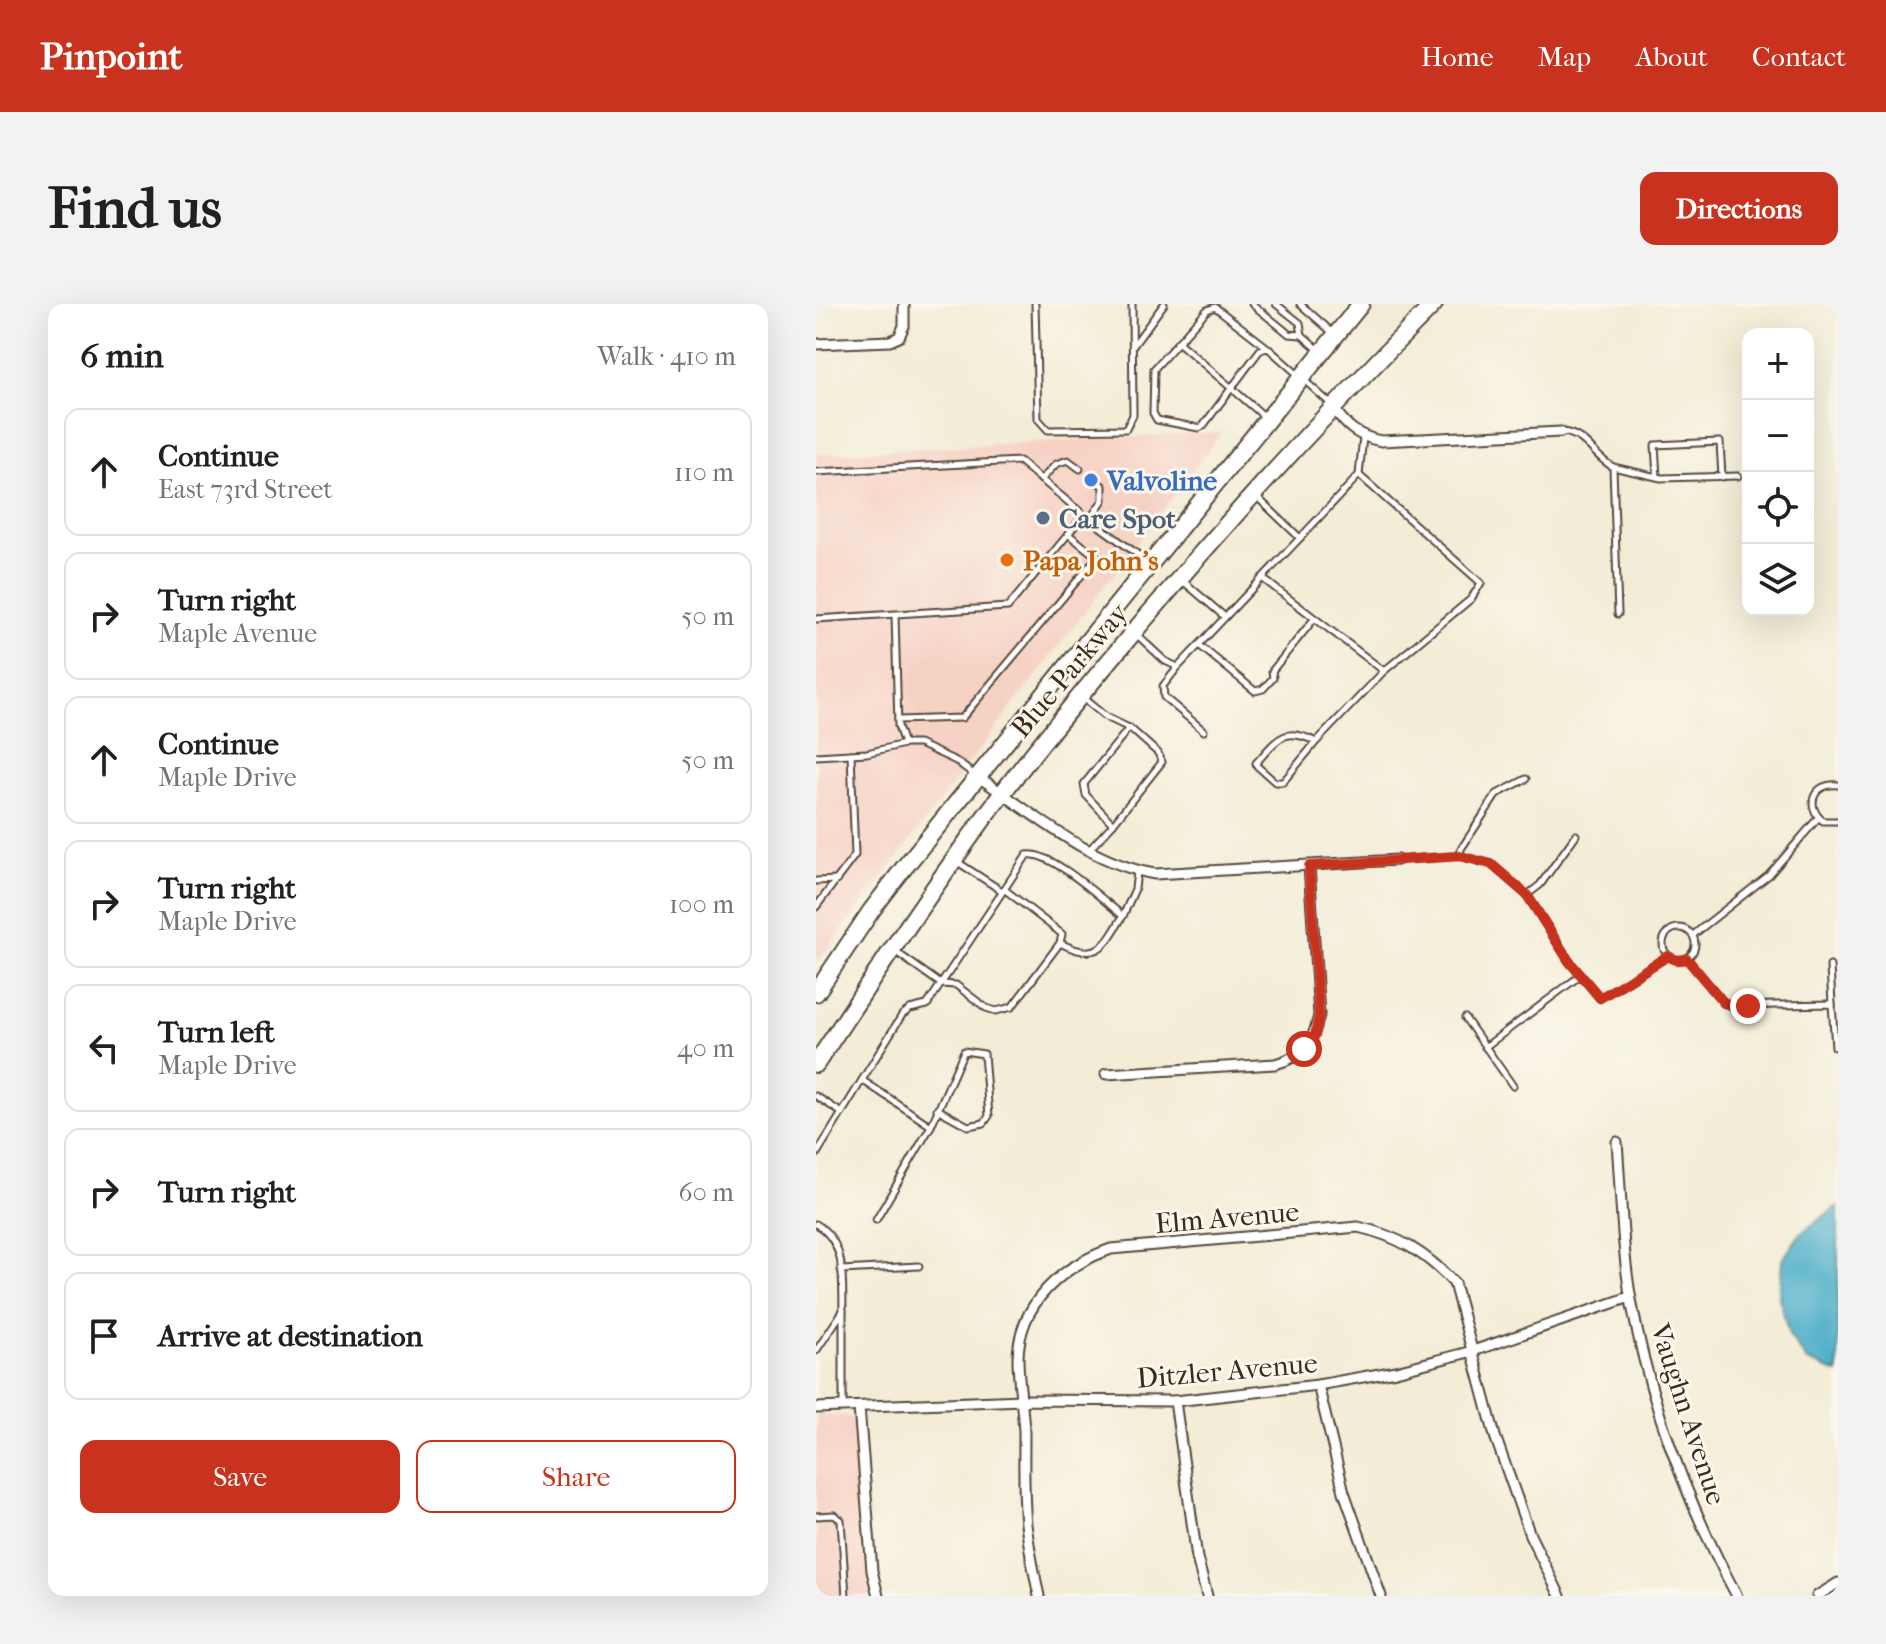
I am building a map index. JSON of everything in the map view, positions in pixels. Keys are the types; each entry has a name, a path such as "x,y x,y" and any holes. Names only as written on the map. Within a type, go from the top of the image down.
{"highway":[{"name":"Blue Parkway","path":"816,993 871,911 977,776 1361,304"},
{"name":"Blue Parkway","path":"816,1064 1002,793 1080,696 1179,578 1332,406 1434,304"}],"street":[{"path":"816,344 890,341 899,337 903,331 904,304"},
{"path":"1332,406 1347,427 1363,437 1381,441 1561,432"},
{"path":"977,776 1098,857 1137,871 1155,874 1397,860"},
{"path":"1106,1074 1275,1064 1290,1060 1304,1049 1315,1035 1319,1015 1309,866"},
{"name":"Vaughn Avenue","path":"1617,1142 1630,1297 1650,1384 1677,1468 1712,1549 1737,1596"},
{"name":"Elm Avenue","path":"1039,1596 1026,1520 1023,1400 1018,1354 1023,1330 1033,1307 1048,1287 1066,1270 1087,1257 1111,1249 1358,1227 1381,1232 1422,1252 1454,1283 1500,1450 1530,1535 1560,1596"},
{"name":"Ditzler Avenue","path":"816,1408 1023,1400 1175,1401 1318,1385 1396,1371 1473,1351 1630,1297"},
{"path":"1318,1385 1344,1492 1381,1596"},
{"path":"1175,1401 1197,1558 1207,1596"},
{"path":"859,1407 872,1571 878,1596"},
{"path":"1817,1596 1838,1583"}],"lane":[{"path":"1035,304 1038,419 1048,430 1126,429 1133,415 1132,304"},
{"path":"1133,346 1164,304"},
{"path":"1252,304 1289,334 1302,335 1322,352"},
{"path":"1276,304 1300,323 1302,335"},
{"path":"1300,304 1336,335"},
{"path":"1268,348 1260,350 1232,390 1199,428 1157,420 1153,413 1154,369 1207,310 1215,307 1268,348 1332,406"},
{"path":"1178,342 1267,419"},
{"path":"1561,432 1580,437 1613,467 1657,477 1738,476"},
{"path":"1204,731 1164,697 1163,686 1359,475 1363,437"},
{"path":"1657,477 1655,445 1720,442 1722,477"},
{"path":"1041,480 1056,464 1068,460 1080,469"},
{"path":"816,472 1019,461 1150,564"},
{"path":"1613,467 1618,614"},
{"path":"1316,742 1299,733 1280,737 1256,763 1257,766 1275,782 1283,782 1316,742 1384,671 1471,599 1481,583 1359,475"},
{"path":"1090,519 1103,500 1103,486 1097,482"},
{"path":"1253,494 1300,538"},
{"path":"816,619 1008,607 1084,515"},
{"path":"898,720 962,718 1097,557 1068,534"},
{"path":"1179,578 1225,617"},
{"path":"1262,578 1384,671"},
{"path":"895,614 898,720 904,744"},
{"path":"1199,645 1255,691 1263,689 1273,678 1272,671 1314,619"},
{"path":"1134,631 1165,661 1178,667"},
{"path":"1080,696 1106,717 1129,728 1158,753 1162,762 1088,851"},
{"path":"1113,824 1086,795 1084,784 1129,728"},
{"path":"816,756 919,744 956,761 977,776"},
{"path":"816,907 855,855 851,754"},
{"path":"1460,856 1461,849 1497,794 1526,779"},
{"path":"1838,785 1826,785 1815,793 1812,806 1818,818 1829,823 1838,821"},
{"path":"1693,935 1769,875 1818,818"},
{"path":"1527,895 1540,885 1576,835"},
{"path":"816,1155 902,1015 910,1009 927,1005 1027,855 1036,853 1050,860 1123,916"},
{"path":"1397,860 1460,856 1491,864 1527,895 1600,998 1668,956"},
{"path":"892,950 941,984 956,985 986,1008 1004,1011 1012,1007 1060,943 1062,934 1003,890 954,860"},
{"path":"1060,943 1082,952 1099,950 1108,942 1135,889 1137,871"},
{"path":"816,881 837,880"},
{"path":"1685,929 1693,935 1694,951 1687,959 1677,960 1668,956 1663,946 1669,931 1685,929"},
{"path":"1687,959 1724,1003 1732,1006 1832,1004"},
{"path":"1830,966 1835,1047"},
{"path":"1485,1047 1581,975"},
{"path":"1465,1018 1513,1086"},
{"path":"876,1220 931,1126 937,1109 964,1051 984,1054 989,1116 984,1123 968,1126 937,1109"},
{"path":"862,1080 931,1126"},
{"path":"816,1096 842,1113"},
{"path":"816,1224 829,1232 837,1244 841,1270 843,1408"},
{"path":"841,1270 919,1266"},
{"path":"816,1351 843,1311"},
{"path":"816,1516 834,1515 841,1520 846,1596"}],"shaded area":[{"path":"1222,432 816,964 816,454"},
{"path":"844,1415 854,1419 856,1424 862,1527 871,1596 816,1596 816,1416"}],"water":[{"path":"1838,1206 1838,1373 1807,1361 1789,1335 1779,1297 1782,1260 1801,1233"}],"place":[{"name":"Valvoline","path":"1091,480"},
{"name":"Care Spot","path":"1043,518"},
{"name":"Papa John's","path":"1007,560"}],"route":[{"path":"1304,1049 1315,1035 1319,1015 1309,866 1460,856 1491,864 1527,895 1569,961 1600,998 1668,956 1682,961 1687,959 1724,1003 1748,1006"}]}
